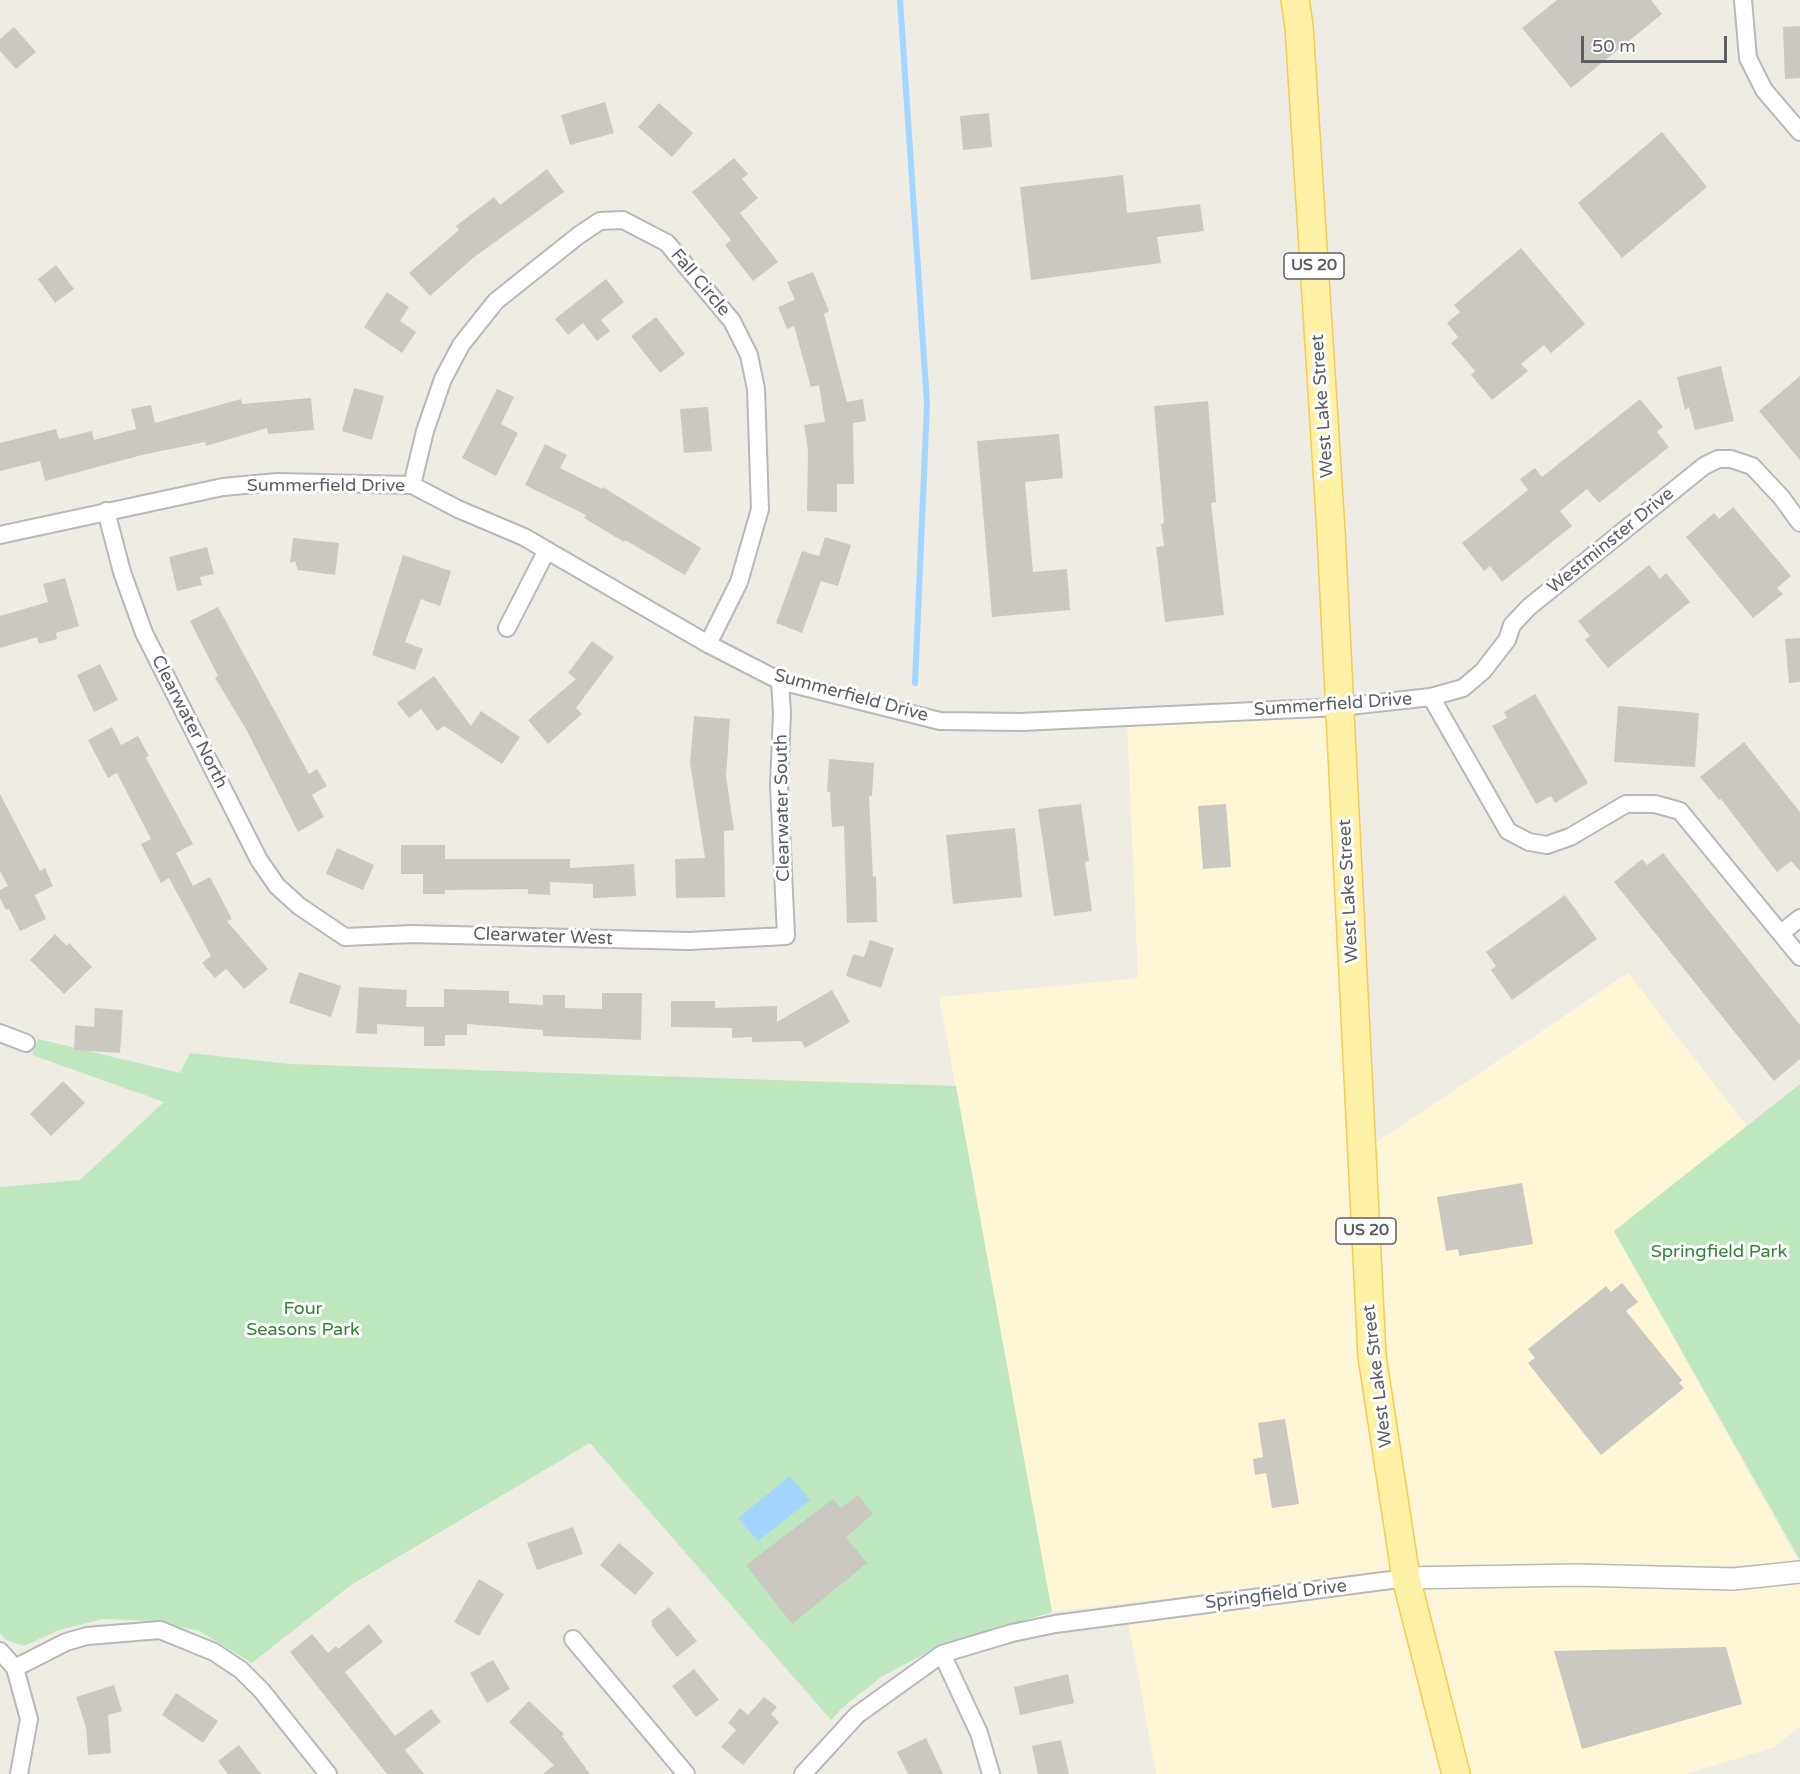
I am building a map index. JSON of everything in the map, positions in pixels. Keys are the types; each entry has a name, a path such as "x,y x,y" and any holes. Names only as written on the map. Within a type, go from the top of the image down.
{"main road":[{"name":"West Lake Street","path":"1295,0 1299,26 1318,318 1372,1356 1406,1578 1456,1774"}],"street":[{"path":"1743,0 1748,58 1764,90 1800,132"},
{"name":"Fall Circle","path":"412,485 425,431 443,379 461,345 496,301 600,221 623,220 667,243 732,321 749,355 756,389 760,509 739,582 708,644"},
{"name":"Westminster Drive","path":"1431,697 1462,688 1483,672 1507,640 1512,625 1529,607 1704,466 1718,459 1731,459 1752,466 1800,523"},
{"name":"Summerfield Drive","path":"0,535 196,491 277,482 412,485 547,550 708,644 780,681 940,721 1021,722 1340,707 1431,697 1508,831 1528,842 1547,845 1570,837 1626,804 1655,804 1680,811 1781,933"},
{"name":"Clearwater North","path":"106,511 122,572 144,633 259,860 277,886 309,912"},
{"path":"507,628 547,550"},
{"name":"Clearwater South","path":"780,681 782,713 778,785 786,936"},
{"name":"Clearwater West","path":"309,912 345,937 413,933 688,941 786,936"},
{"path":"1800,918 1781,933 1800,957"},
{"path":"0,1033 26,1043"},
{"name":"Springfield Drive","path":"803,1774 857,1715 942,1654 1012,1633 1055,1624 1406,1578 1577,1575 1734,1579 1800,1572"},
{"path":"15,1668 66,1642 87,1636 160,1629 214,1652 241,1670 262,1691 328,1774"},
{"path":"573,1639 686,1774"},
{"path":"0,1651 15,1668 29,1719 19,1774"},
{"path":"942,1654 979,1733 991,1774"}],"shaded area":[{"path":"1333,714 1396,1571 1052,1612 939,997 1138,978 1127,724"},
{"path":"1628,973 1747,1126 1614,1232 1800,1564 1415,1570 1379,1352 1369,1147"},
{"path":"1800,1579 1800,1726 1775,1747 1686,1774 1463,1774 1413,1586 1725,1585"},
{"path":"1401,1586 1448,1774 1156,1774 1128,1620"}],"green space":[{"name":"Four Seasons Park","path":"38,1039 180,1073 190,1053 290,1064 956,1086 1052,1612 939,1646 881,1677 842,1708 831,1720 590,1443 351,1585 252,1663 199,1631 155,1621 103,1619 59,1630 24,1646 6,1640 0,1633 0,1187 80,1180 164,1102 32,1055"},
{"name":"Springfield Park","path":"1800,1084 1800,1560 1614,1231"}],"water":[{"path":"790,1476 810,1500 758,1541 738,1518"}],"building":[{"path":"1557,0 1651,0 1662,14 1571,88 1522,28"},
{"path":"1800,26 1800,78 1785,79 1783,27"},
{"path":"14,27 36,52 16,69 0,51 0,39"},
{"path":"605,102 614,133 570,145 561,115"},
{"path":"659,103 693,133 672,157 638,127"},
{"path":"989,113 992,147 963,150 960,116"},
{"path":"1662,132 1707,187 1622,258 1578,203"},
{"path":"734,158 748,174 742,179 758,198 740,213 778,262 753,281 725,245 731,240 692,192"},
{"path":"547,169 564,192 473,258 430,296 409,273 459,230 456,226 494,197 500,205"},
{"path":"1123,175 1127,213 1200,204 1204,231 1157,237 1161,263 1031,280 1020,187"},
{"path":"1521,248 1585,324 1551,353 1544,345 1521,364 1528,371 1492,400 1471,375 1475,371 1451,343 1458,337 1447,323 1460,312 1454,305"},
{"path":"56,265 74,289 55,303 38,279"},
{"path":"813,272 829,311 824,314 847,402 863,399 866,421 853,423 854,484 837,484 837,512 807,511 808,451 804,425 825,422 819,385 811,387 794,326 787,329 778,307 795,300 787,282"},
{"path":"606,279 624,302 601,320 610,331 597,341 583,323 568,335 555,319"},
{"path":"387,292 409,307 400,321 416,332 402,353 364,327"},
{"path":"656,317 685,354 660,373 631,336"},
{"path":"1721,366 1734,421 1695,430 1689,407 1685,410 1677,377"},
{"path":"1800,376 1800,460 1759,411"},
{"path":"354,388 384,396 372,440 342,431"},
{"path":"497,389 514,397 501,424 518,433 496,476 462,458"},
{"path":"311,398 314,430 268,434 267,428 206,446 205,442 142,455 45,481 40,461 0,471 0,443 56,429 59,439 92,431 94,440 136,429 131,409 151,405 155,423 241,399 242,404"},
{"path":"1640,399 1663,427 1657,432 1669,447 1599,503 1587,489 1560,511 1572,526 1502,582 1490,566 1484,571 1462,543 1528,490 1520,479 1535,468 1542,477"},
{"path":"1208,401 1216,502 1211,503 1224,615 1165,622 1156,547 1164,546 1161,524 1164,523 1154,406"},
{"path":"708,407 712,451 684,453 680,409"},
{"path":"1059,434 1063,478 1025,482 1033,572 1067,569 1070,610 992,617 977,441"},
{"path":"545,444 567,455 560,468 602,489 603,487 701,548 685,575 584,518 586,515 525,485"},
{"path":"1733,507 1791,576 1777,588 1783,594 1753,618 1686,537 1714,513 1719,519"},
{"path":"825,537 851,545 838,586 821,581 802,633 776,623 802,551 819,556"},
{"path":"293,538 339,543 335,575 298,570 295,561 290,563"},
{"path":"207,547 214,574 200,577 202,585 177,591 169,557"},
{"path":"403,555 451,571 440,606 421,599 405,642 423,649 415,670 372,655"},
{"path":"1649,565 1660,579 1666,573 1690,602 1608,668 1585,640 1590,636 1578,621"},
{"path":"65,578 79,626 56,633 57,639 39,644 37,637 0,648 0,616 48,602 43,584"},
{"path":"218,607 309,774 317,769 327,786 312,795 324,817 298,832 246,729 215,678 218,676 190,621"},
{"path":"1800,638 1800,682 1789,683 1785,639"},
{"path":"592,641 614,657 576,708 582,714 548,744 528,720 576,679 568,673"},
{"path":"100,664 118,700 94,712 77,675"},
{"path":"434,676 471,726 481,711 520,737 502,764 444,726 437,731 421,709 409,718 397,703"},
{"path":"1535,694 1588,783 1555,803 1551,796 1536,804 1492,726 1507,718 1504,712"},
{"path":"1618,706 1699,713 1695,767 1614,762"},
{"path":"694,716 730,719 726,776 734,830 724,831 725,897 676,898 675,859 705,858 690,763"},
{"path":"112,727 121,745 138,736 149,756 146,758 193,844 176,853 193,886 210,877 232,919 227,921 268,969 244,989 226,969 215,978 202,963 211,956 169,878 161,883 141,844 151,839 117,773 108,778 88,740"},
{"path":"1744,742 1800,812 1800,871 1791,861 1777,872 1721,799 1719,800 1700,777"},
{"path":"829,759 874,763 872,796 869,796 873,877 876,876 877,922 847,923 844,826 832,827 830,792 827,792"},
{"path":"0,794 40,871 45,868 53,886 35,895 46,919 20,931 9,909 6,910 0,898 0,890 8,886 0,871"},
{"path":"1081,804 1089,861 1085,862 1092,911 1054,916 1038,809"},
{"path":"1226,804 1231,867 1203,869 1198,806"},
{"path":"1015,828 1022,897 953,904 946,835"},
{"path":"401,845 445,845 445,859 570,859 570,868 634,864 636,896 593,898 593,884 550,882 550,895 528,894 528,889 445,890 445,894 423,894 423,874 401,874"},
{"path":"337,848 374,865 363,890 326,874"},
{"path":"1663,853 1800,1025 1800,1059 1774,1081 1614,882 1642,859 1647,865"},
{"path":"1565,895 1597,939 1512,1000 1491,970 1496,966 1486,952"},
{"path":"55,934 67,946 69,943 92,967 64,994 30,960"},
{"path":"870,940 894,948 881,988 846,976 853,954 864,957"},
{"path":"299,972 341,986 331,1017 289,1003"},
{"path":"359,987 407,990 406,1007 444,1007 444,989 509,991 509,1003 543,1005 543,995 565,995 565,1008 602,1009 602,993 642,993 641,1040 543,1036 543,1030 467,1024 467,1035 445,1035 445,1046 424,1046 424,1027 377,1024 377,1034 356,1033"},
{"path":"832,990 850,1022 805,1048 801,1041 752,1042 752,1037 732,1038 732,1028 671,1027 671,1001 715,1001 715,1008 777,1006 777,1022"},
{"path":"95,1008 123,1010 120,1053 74,1050 75,1025 94,1027"},
{"path":"63,1081 85,1103 51,1136 30,1114"},
{"path":"1522,1183 1533,1244 1459,1256 1458,1249 1446,1251 1437,1197"},
{"path":"1622,1283 1638,1302 1626,1311 1682,1380 1679,1383 1684,1388 1601,1455 1528,1363 1535,1358 1528,1349 1606,1286 1611,1292"},
{"path":"1285,1419 1299,1504 1272,1508 1266,1473 1255,1475 1253,1459 1263,1457 1258,1423"},
{"path":"858,1495 873,1514 846,1537 867,1563 792,1624 746,1565 833,1499 841,1508"},
{"path":"573,1527 583,1554 537,1570 527,1543"},
{"path":"619,1543 654,1573 635,1595 600,1565"},
{"path":"479,1579 504,1594 479,1636 454,1622"},
{"path":"669,1607 697,1641 677,1657 652,1626 652,1620"},
{"path":"369,1624 383,1642 345,1672 395,1736 431,1709 441,1722 405,1750 424,1774 387,1774 290,1652 312,1634 328,1653 336,1646 338,1649"},
{"path":"1726,1647 1742,1704 1582,1749 1554,1651"},
{"path":"493,1660 510,1689 487,1703 470,1673"},
{"path":"694,1669 719,1700 696,1717 672,1686"},
{"path":"1068,1674 1074,1703 1020,1715 1014,1687"},
{"path":"114,1685 122,1711 108,1715 111,1753 88,1755 86,1727 76,1697"},
{"path":"176,1693 218,1721 203,1743 162,1715"},
{"path":"764,1697 777,1707 771,1714 779,1722 743,1765 721,1747 736,1730 728,1723 740,1708 748,1715"},
{"path":"529,1701 564,1734 562,1736 590,1774 543,1774 554,1765 509,1722"},
{"path":"926,1738 943,1774 908,1774 897,1752"},
{"path":"1061,1740 1069,1774 1038,1774 1032,1746"},
{"path":"239,1745 261,1774 228,1774 218,1761"}],"waterway":[{"path":"900,0 927,404 915,683"}]}
